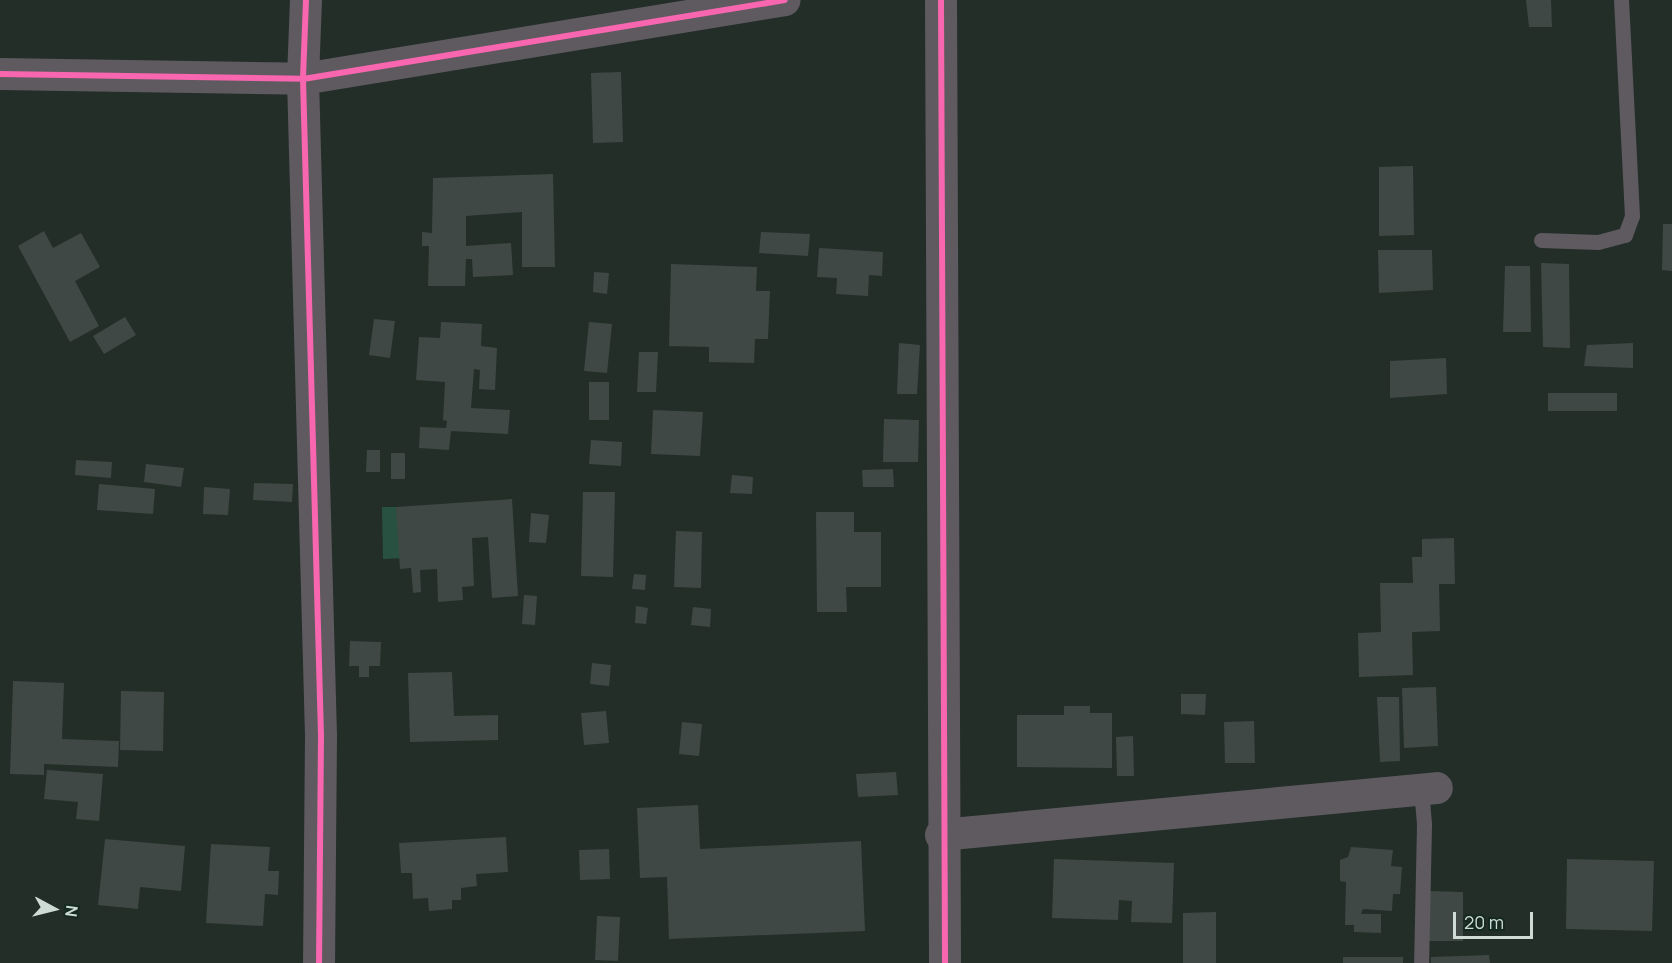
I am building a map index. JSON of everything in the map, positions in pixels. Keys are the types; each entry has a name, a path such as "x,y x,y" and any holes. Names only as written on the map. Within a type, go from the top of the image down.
{"street":[{"path":"306,0 303,79 321,737 319,963"},
{"path":"0,74 303,79 785,0"},
{"path":"941,0 942,836 945,963"},
{"path":"942,836 1429,788"}],"lane":[{"path":"1541,240 1598,242 1625,235 1632,216 1621,0"},
{"path":"1421,963 1429,788"}],"green space":[{"path":"382,507 404,507 406,558 383,559"}],"building":[{"path":"1526,0 1551,0 1552,27 1529,27"},
{"path":"621,72 623,142 593,143 591,73"},
{"path":"1413,166 1414,235 1379,236 1379,167"},
{"path":"553,174 555,267 522,267 522,212 466,216 466,246 511,243 513,275 473,277 472,259 466,259 465,286 428,286 429,246 422,246 422,232 432,233 433,178"},
{"path":"1663,224 1672,224 1672,271 1662,270"},
{"path":"44,231 53,248 81,233 100,267 75,281 99,326 70,342 18,246"},
{"path":"761,232 810,234 808,256 759,253"},
{"path":"819,248 883,252 882,276 869,275 868,296 836,294 837,278 817,277"},
{"path":"1378,250 1432,250 1433,290 1379,293"},
{"path":"1541,263 1569,264 1570,348 1543,347"},
{"path":"671,264 757,267 756,291 770,291 768,339 755,339 754,363 709,362 709,347 669,346"},
{"path":"1505,266 1530,266 1531,332 1503,332"},
{"path":"594,272 609,273 607,294 593,292"},
{"path":"125,317 136,335 104,354 93,336"},
{"path":"374,319 395,321 390,358 369,355"},
{"path":"441,322 482,324 481,346 497,348 495,390 479,389 480,370 474,369 471,408 510,410 508,434 451,431 449,450 419,448 420,427 446,428 447,421 443,420 445,382 416,380 419,337 440,338"},
{"path":"589,322 612,324 607,373 584,371"},
{"path":"899,343 920,345 917,394 897,394"},
{"path":"1633,343 1633,368 1584,366 1587,345"},
{"path":"639,352 658,352 656,392 637,392"},
{"path":"1446,358 1447,394 1390,398 1390,361"},
{"path":"589,382 609,382 609,420 589,420"},
{"path":"1548,393 1617,393 1617,411 1548,411"},
{"path":"653,410 703,412 700,456 651,454"},
{"path":"884,419 919,420 918,462 883,462"},
{"path":"591,440 622,442 621,466 589,464"},
{"path":"367,450 380,450 380,472 366,472"},
{"path":"391,453 405,453 405,479 391,479"},
{"path":"76,460 112,462 111,478 75,475"},
{"path":"146,464 184,468 181,487 144,482"},
{"path":"893,469 894,487 863,487 862,470"},
{"path":"732,475 753,477 752,494 730,493"},
{"path":"254,483 293,484 292,502 253,500"},
{"path":"99,484 155,489 153,514 97,510"},
{"path":"204,487 230,489 228,515 203,514"},
{"path":"583,492 615,492 613,577 581,576"},
{"path":"512,499 518,596 492,598 488,537 472,538 474,586 462,587 463,600 438,602 437,569 420,570 421,592 413,593 411,568 400,569 396,507"},
{"path":"816,512 854,512 854,532 881,532 881,587 846,587 847,612 817,612"},
{"path":"531,513 549,515 546,543 529,542"},
{"path":"676,531 702,532 701,588 674,587"},
{"path":"1454,538 1455,584 1439,584 1440,631 1412,632 1413,675 1359,677 1358,633 1381,632 1380,583 1413,583 1412,557 1422,557 1422,539"},
{"path":"634,574 646,575 645,590 632,589"},
{"path":"524,595 537,596 535,625 522,624"},
{"path":"636,606 648,608 646,624 635,623"},
{"path":"693,607 711,609 710,627 691,625"},
{"path":"350,641 381,642 380,666 369,666 369,677 359,677 359,666 349,666"},
{"path":"592,663 611,665 609,686 590,684"},
{"path":"452,672 454,716 498,715 498,740 410,742 408,673"},
{"path":"13,681 64,683 62,739 119,741 118,767 44,764 44,775 10,774"},
{"path":"1436,687 1438,746 1404,748 1402,688"},
{"path":"121,691 164,692 163,751 120,750"},
{"path":"1181,694 1206,694 1205,715 1181,714"},
{"path":"1377,697 1399,697 1400,761 1380,762"},
{"path":"1064,706 1090,706 1090,713 1112,713 1112,768 1017,767 1017,715 1064,715"},
{"path":"606,711 609,743 584,745 581,713"},
{"path":"1254,721 1255,763 1225,763 1224,722"},
{"path":"682,722 702,724 699,756 679,754"},
{"path":"1133,736 1134,776 1117,776 1116,737"},
{"path":"47,770 103,774 99,821 76,819 78,802 44,799"},
{"path":"896,772 898,795 858,797 856,774"},
{"path":"698,805 700,849 861,841 865,931 669,939 667,877 640,878 637,808"},
{"path":"506,837 508,872 476,874 477,886 461,888 461,900 452,900 452,909 429,911 428,898 413,899 412,873 401,873 399,843"},
{"path":"105,839 185,846 181,891 140,887 138,909 98,905"},
{"path":"211,844 270,847 268,871 279,871 278,895 265,894 263,926 206,923"},
{"path":"1351,847 1393,850 1391,866 1402,867 1400,894 1393,894 1392,911 1363,909 1361,914 1381,914 1381,933 1354,932 1354,925 1345,925 1346,882 1340,881 1340,860 1348,857"},
{"path":"609,849 610,879 580,880 579,850"},
{"path":"1054,859 1174,863 1172,923 1131,922 1132,901 1119,900 1118,920 1052,918"},
{"path":"1567,859 1654,861 1652,931 1566,929"},
{"path":"1430,891 1463,892 1463,941 1429,941"},
{"path":"1216,912 1216,963 1183,963 1183,913"},
{"path":"597,916 620,917 618,961 595,960"},
{"path":"1489,955 1490,963 1431,963 1431,957"},
{"path":"1343,957 1403,957 1403,963 1343,963"}],"cycle path":[{"path":"306,0 303,79 321,737 319,963"},
{"path":"0,74 303,79 785,0"},
{"path":"941,0 945,963"}]}
